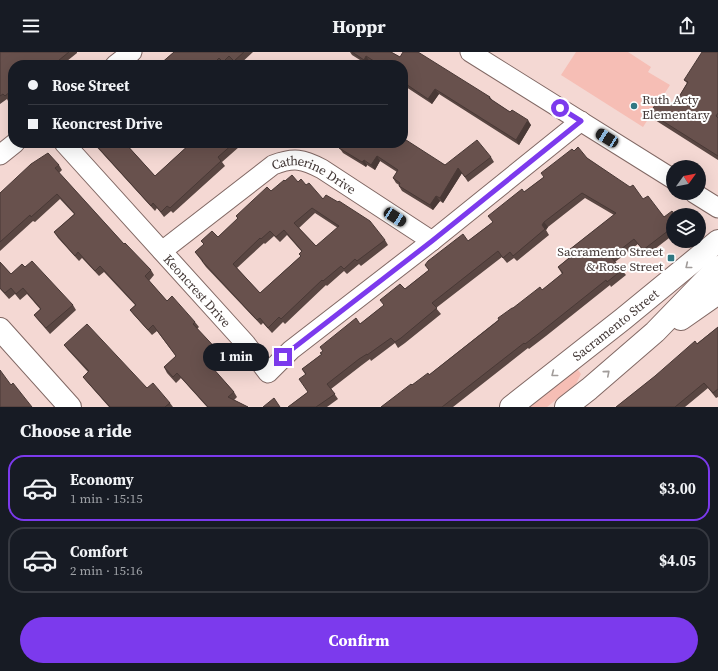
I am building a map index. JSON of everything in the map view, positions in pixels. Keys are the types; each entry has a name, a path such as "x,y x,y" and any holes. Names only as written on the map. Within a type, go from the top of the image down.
{"street":[{"path":"122,60 132,52"},
{"path":"470,52 666,176"},
{"name":"Keoncrest Drive","path":"69,148 246,344 268,373 291,350 432,241 581,121"},
{"path":"0,155 9,148"},
{"name":"Catherine Drive","path":"162,251 273,165 285,160 298,159 322,169 432,241"},
{"path":"705,200 718,208"},
{"name":"Sacramento Street","path":"511,407 617,324 718,241"},
{"name":"Sacramento Street","path":"566,407 589,390 655,332 718,267"},
{"path":"655,332 683,318 718,293"},
{"path":"0,329 70,407"}],"shaded area":[{"name":"Ruth Acty Elementary","path":"576,52 628,52 651,67 648,72 670,85 643,127 561,75"},
{"path":"578,370 581,374 576,384 547,407 524,407 573,371"}],"building":[{"path":"0,52 69,52 59,60 8,60 8,93 5,96 3,94 0,96"},
{"path":"174,52 244,52 235,60 229,56 225,60 221,60 219,58 217,60 165,60"},
{"path":"352,52 391,52 400,57 403,52 418,52 490,97 489,98 510,112 512,110 528,120 516,140 435,89 428,99 408,85 408,60 372,60 366,56 364,60"},
{"path":"702,52 718,52 718,113 716,116 718,118 718,156 650,113 660,97 674,105 688,82 684,80"},
{"path":"477,140 491,157 465,177 458,168 440,198 436,196 430,205 399,186 400,183 393,178 398,170 377,156 371,165 364,160 362,162 339,148 408,148 408,141 445,165"},
{"path":"578,147 587,158 630,187 633,185 643,199 648,196 664,217 666,216 666,232 643,250 634,239 611,257 622,270 607,282 606,280 442,407 381,407 411,384 412,385 428,373 429,375 499,320 498,318 540,287 542,290 563,273 558,267 573,255 569,250 616,213 582,193 544,222 542,225 545,229 513,256 510,252 503,258 498,251 432,303 437,308 401,338 395,342 391,338 359,359 327,384 335,394 316,407 288,407 308,392 299,379 306,374 302,369 322,354 320,353 323,351 320,347 356,318 360,324 384,305 380,300 400,284 405,289 429,270 425,265 428,261 463,234 468,241 493,222 488,216 522,189 524,192 544,177 541,173 572,149 574,151"},
{"path":"99,148 130,148 155,176 186,148 228,148 218,157 221,161 170,208 167,206 161,212 153,203 151,206"},
{"path":"48,153 59,165 55,168 124,244 125,243 151,270 145,276 167,301 172,296 195,322 193,324 222,355 211,366 234,392 228,397 248,407 208,407 177,373 173,377 164,367 176,356 153,325 148,330 130,310 136,305 100,266 95,271 78,252 75,256 54,232 75,214 57,194 31,217 30,215 0,242 0,193 31,164"},
{"path":"292,175 298,182 301,179 306,185 309,183 323,199 326,195 338,202 339,201 370,221 385,240 357,261 355,259 344,269 341,266 323,281 322,280 281,319 279,317 268,328 260,318 257,320 195,252 204,244 201,241 212,231 218,237 238,218 236,216 267,187 271,191 284,180 285,181","holes":["312,208 339,226 316,246 294,223","284,230 302,251 299,254 301,256 260,293 233,264 260,238 261,239 270,231 276,237"]},
{"path":"32,261 73,305 46,328 34,315 41,309 23,288 16,294 11,288 5,293 0,288 0,262 11,274 22,264 25,267"},
{"path":"87,324 147,388 153,383 170,403 165,407 110,407 83,377 89,371 64,345"},
{"path":"718,327 718,389 713,393 704,383 675,407 616,407 655,376 695,341 697,344"},
{"path":"0,370 11,385 13,383 32,407 0,407"},
{"path":"274,398 280,407 263,407"}],"place":[{"name":"Ruth Acty Elementary","path":"634,106"},
{"name":"Sacramento Street & Rose Street","path":"671,258"}],"route":[{"path":"283,357 432,241 581,121 560,108"}]}
